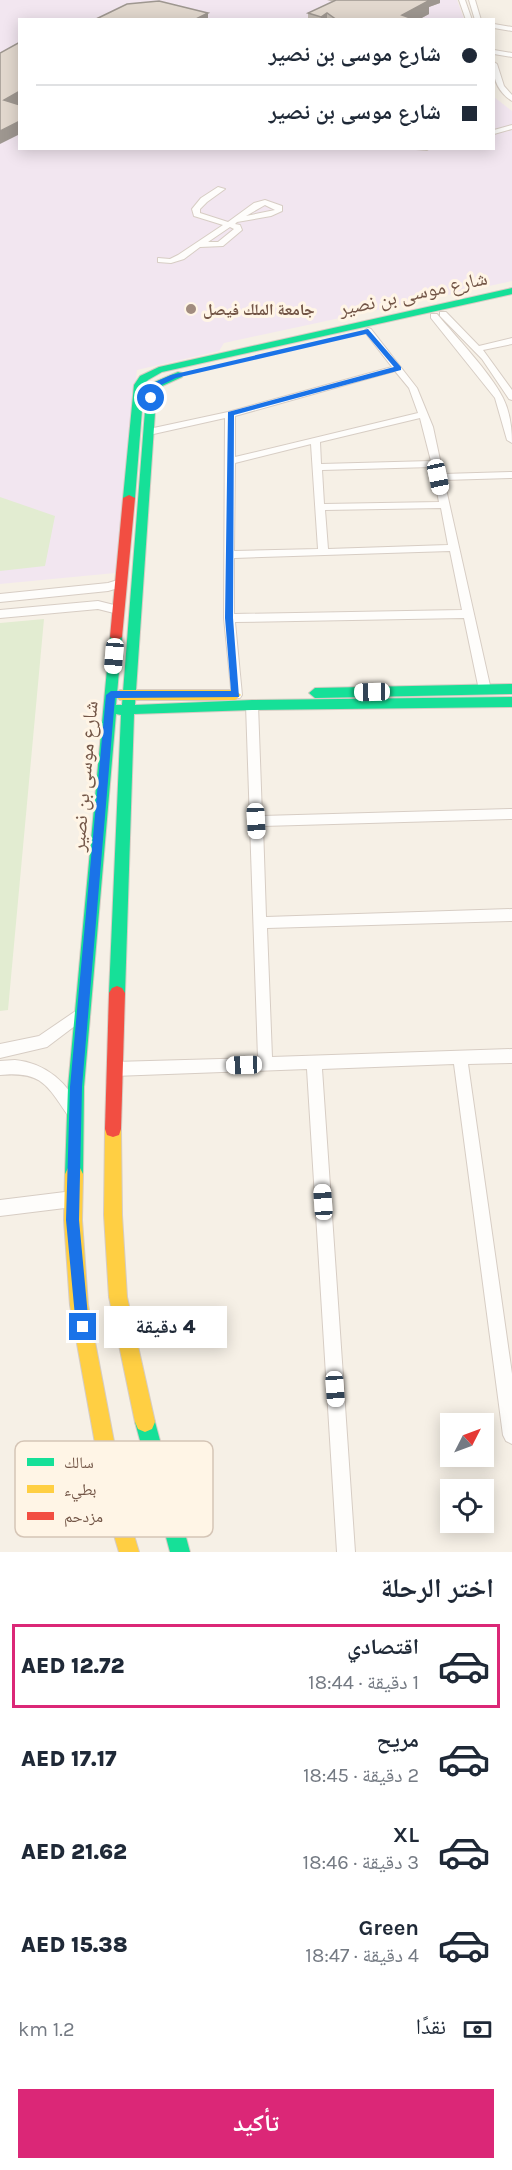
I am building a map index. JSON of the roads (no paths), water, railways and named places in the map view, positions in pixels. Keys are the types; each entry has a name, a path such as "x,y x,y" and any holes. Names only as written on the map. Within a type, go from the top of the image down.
{"street":[{"path":"462,0 468,18"},
{"path":"472,0 477,18"},
{"path":"495,26 512,29"},
{"path":"495,52 512,56"},
{"path":"495,67 501,87 512,99"},
{"path":"495,92 500,99 512,108"},
{"path":"495,133 512,129"},
{"path":"161,260 175,260 232,223 256,205 265,202 279,208 278,211 232,223 197,214 196,209 204,200 221,189"},
{"name":"شارع موسى بن نصير","path":"104,1441 79,1305 73,1199 75,1115 138,393 144,378 159,370 512,291"},
{"name":"شارع موسى بن نصير","path":"150,1441 136,1387 118,1297 113,1215 114,1069 128,702 153,389 160,381 512,299"},
{"path":"439,315 478,350 512,397"},
{"path":"439,315 499,398 512,440"},
{"path":"368,332 413,388 423,414 485,690"},
{"path":"478,350 512,341"},
{"path":"149,432 230,414 398,368"},
{"path":"230,414 229,618 236,694"},
{"path":"229,461 423,414"},
{"path":"315,440 323,553"},
{"path":"317,467 436,464"},
{"path":"438,477 512,475"},
{"path":"320,507 444,505"},
{"path":"229,555 454,548"},
{"path":"0,598 121,584"},
{"path":"0,614 98,605 118,610"},
{"path":"229,618 468,614"},
{"path":"110,710 128,702 236,694 512,689"},
{"path":"111,695 128,702 252,705 512,702"},
{"path":"252,705 265,1064"},
{"path":"256,821 512,814"},
{"path":"261,923 512,915"},
{"path":"0,1051 42,1042 83,1012"},
{"path":"114,1069 512,1056"},
{"path":"460,1058 512,1435"},
{"path":"314,1063 346,1552"},
{"path":"0,1068 19,1065 38,1071 52,1080 75,1115"},
{"path":"0,1208 73,1199"},
{"name":"شارع موسى بن نصير","path":"125,1537 129,1552"},
{"name":"شارع موسى بن نصير","path":"176,1537 180,1552"}],"place":[{"name":"جامعة الملك فيصل","path":"191,309"}]}
